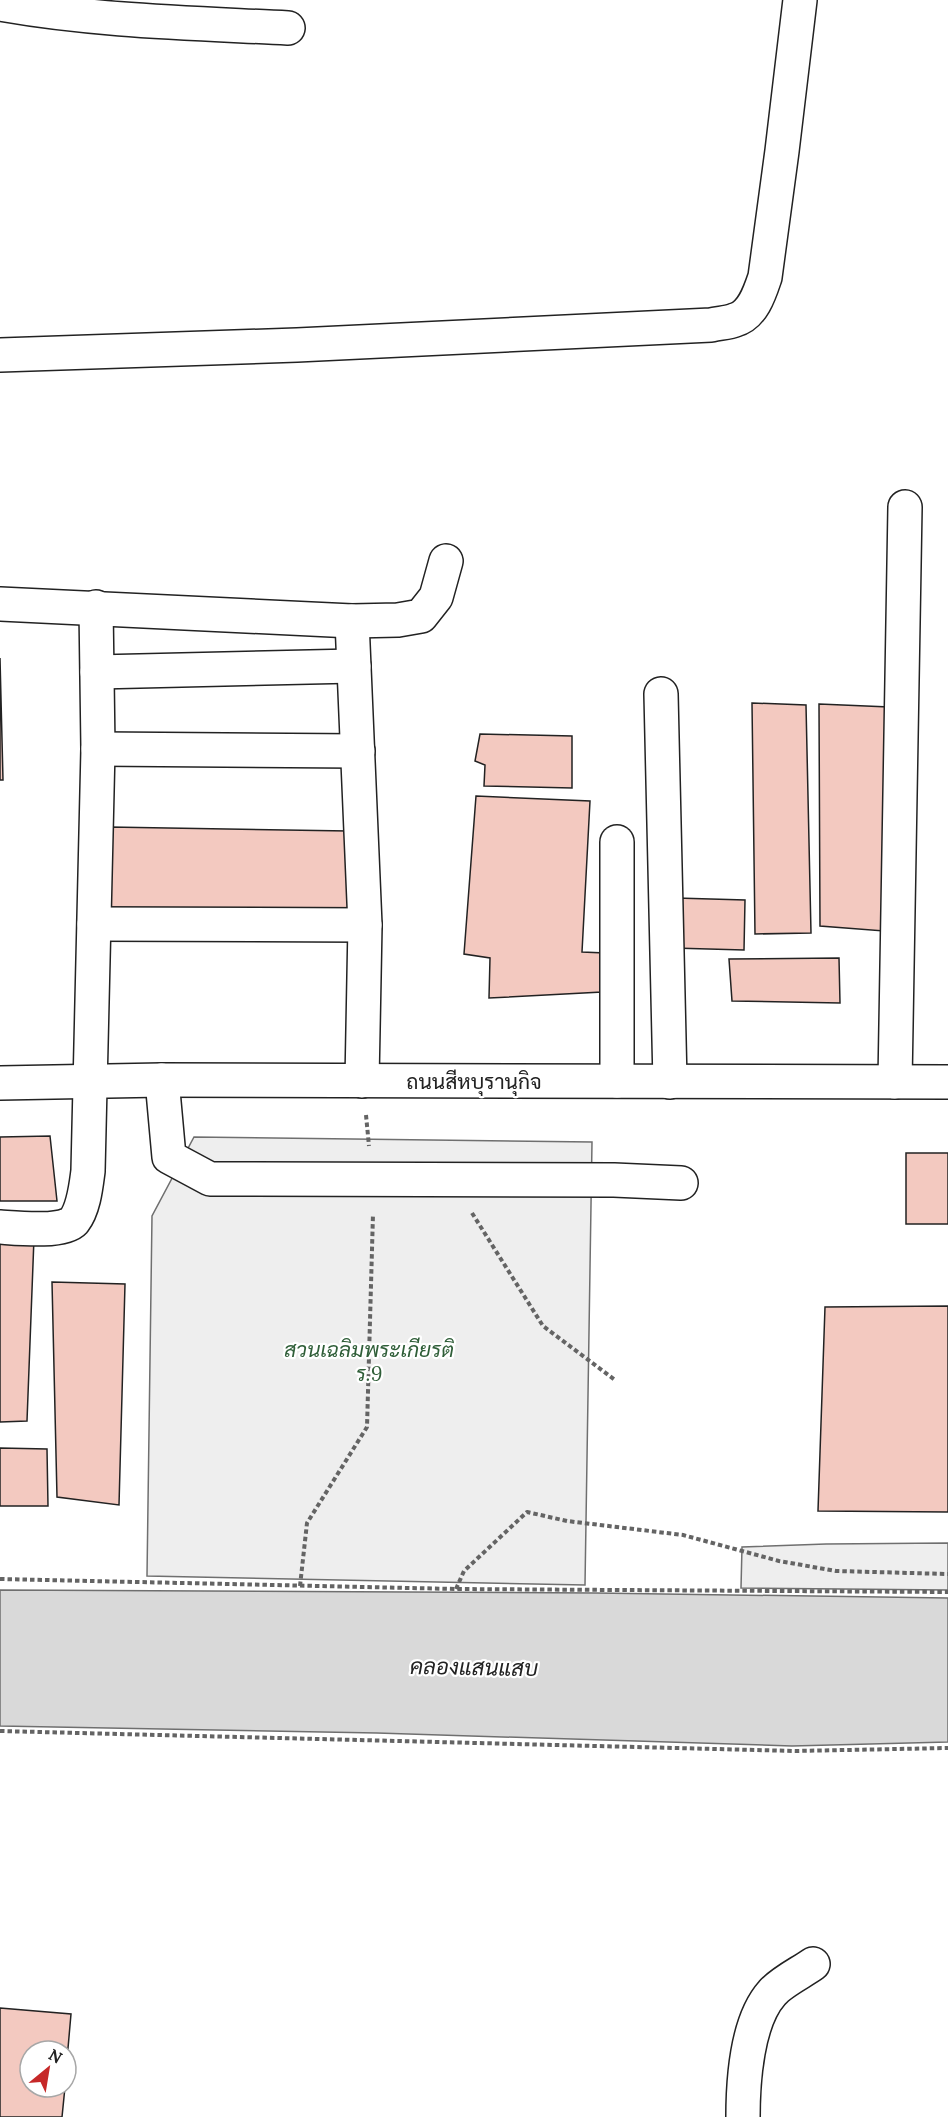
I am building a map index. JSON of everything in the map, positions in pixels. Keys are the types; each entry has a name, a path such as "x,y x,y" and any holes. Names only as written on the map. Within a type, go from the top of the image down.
{"street":[{"path":"0,355 344,343 711,325 738,320 753,306 765,277 800,0"},
{"path":"0,4 119,19 288,28"},
{"path":"895,1082 905,507"},
{"path":"0,604 352,621 398,621 421,616 436,597 446,561"},
{"path":"0,1227 63,1228 73,1221 80,1207 88,1171 98,750 96,608"},
{"path":"352,621 365,925 362,1082"},
{"path":"97,672 354,666"},
{"path":"661,694 670,1082"},
{"path":"98,750 358,751"},
{"path":"617,842 617,1081"},
{"path":"94,924 365,925"},
{"path":"162,1080 169,1156 210,1179 450,1179 681,1183"},
{"name":"ถนนสีหบุรานุกิจ","path":"0,1083 162,1080 948,1082"},
{"path":"743,2117 749,2042 759,2013 772,1992 813,1964"}],"path":[{"path":"300,1586 307,1523 367,1427 373,1179 362,1082"},
{"path":"450,1179 543,1326 615,1380"},
{"path":"456,1589 464,1570 527,1512 567,1521 683,1535 779,1561 836,1571 948,1574"},
{"path":"0,1579 456,1589 948,1593"},
{"path":"0,1731 783,1751 948,1748"}],"green space":[{"name":"สวนเฉลิมพระเกียรติ ร.9","path":"194,1137 592,1142 585,1585 147,1576 152,1216"},
{"path":"948,1543 948,1590 741,1588 742,1547"}],"water":[{"name":"คลองแสนแสบ","path":"0,1590 596,1593 948,1598 948,1742 792,1746 377,1733 0,1726"}],"building":[{"path":"0,658 3,780 0,780"},
{"path":"752,703 806,705 811,933 755,934"},
{"path":"819,704 889,707 884,931 820,926"},
{"path":"480,734 572,736 572,788 484,786 485,765 475,761"},
{"path":"476,796 590,801 582,952 605,953 602,992 489,998 490,958 464,954"},
{"path":"109,827 348,831 354,909 104,908"},
{"path":"676,898 745,900 744,950 673,948"},
{"path":"839,958 840,1003 732,1001 729,959"},
{"path":"50,1136 57,1201 0,1201 0,1137"},
{"path":"906,1153 948,1153 948,1224 906,1224"},
{"path":"0,1238 34,1238 27,1421 0,1422"},
{"path":"52,1282 125,1284 119,1505 57,1497"},
{"path":"948,1306 948,1512 818,1511 825,1307"},
{"path":"0,1448 47,1449 48,1506 0,1506"},
{"path":"0,2008 71,2014 69,2039 18,2039 18,2099 64,2099 62,2117 0,2117"}]}
